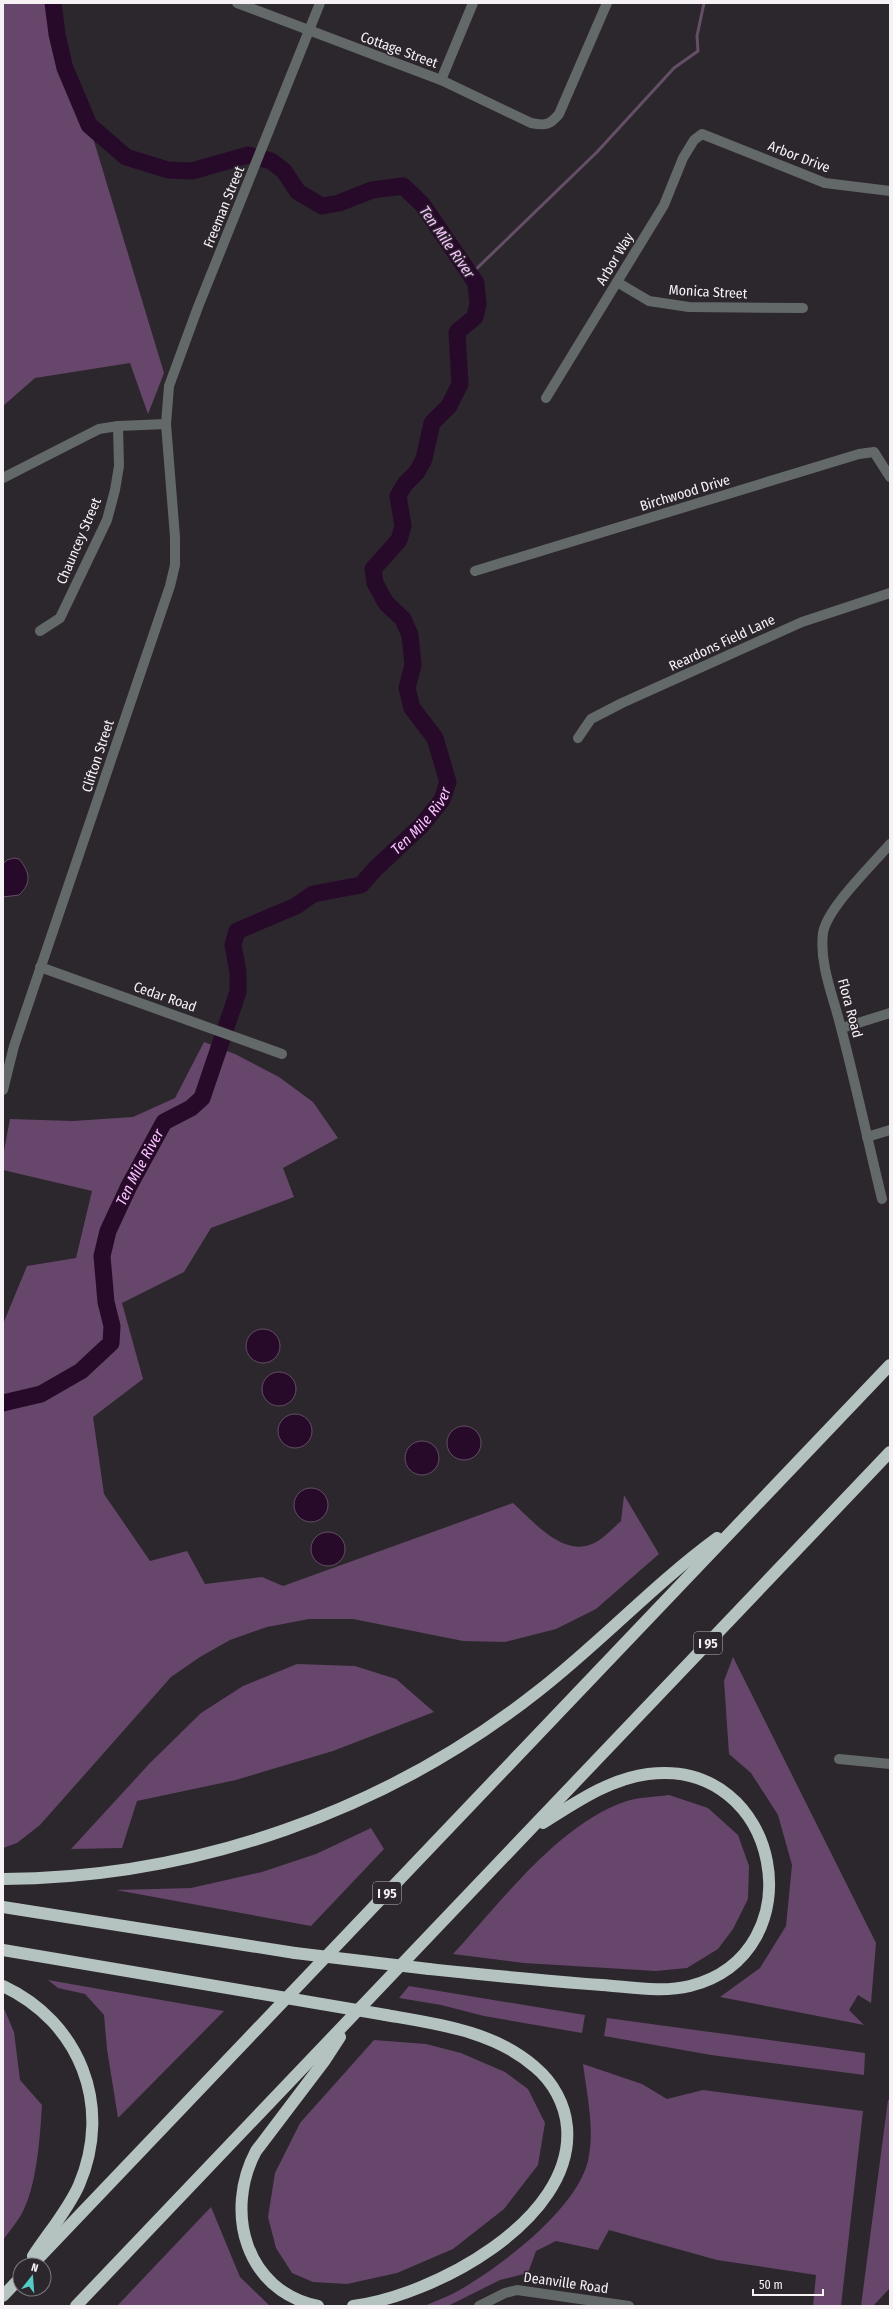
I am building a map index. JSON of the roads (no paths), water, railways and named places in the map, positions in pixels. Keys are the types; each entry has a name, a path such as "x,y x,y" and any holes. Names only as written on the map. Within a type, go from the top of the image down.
{"highway":[{"name":"I 95","path":"40,2257 890,1365"},
{"name":"I 95","path":"76,2306 890,1452"},
{"path":"3,1879 79,1875 181,1859 280,1832 375,1792 466,1742 528,1700 607,1634 685,1562 742,1520"},
{"path":"3,1907 295,1953 430,1969 656,1989 678,1988 711,1978 733,1963 754,1938 766,1910 770,1872 765,1846 760,1834 737,1803 717,1789 695,1779 659,1774 623,1780 584,1798 526,1834"},
{"path":"3,1950 386,2015 475,2034 498,2043 527,2061 546,2078 559,2099 567,2123 567,2148 561,2172 549,2193 521,2223 493,2247 460,2269 425,2286 392,2298 353,2306"},
{"path":"3,1986 37,2006 65,2036 84,2072 93,2111 92,2144 79,2186 70,2202 32,2257"},
{"path":"318,2306 290,2296 264,2274 252,2256 245,2238 241,2217 241,2196 248,2168 256,2151 325,2060 355,2014"}],"street":[{"name":"Cottage Street","path":"237,3 441,80 531,123 549,124 559,114 607,3"},
{"name":"Freeman Street","path":"166,424 169,386 179,355 320,3"},
{"path":"441,80 474,3"},
{"name":"Arbor Drive","path":"703,134 819,181 854,188 890,191"},
{"name":"Arbor Way","path":"546,398 664,205 683,158 694,140 703,134"},
{"name":"Monica Street","path":"617,282 649,301 690,307 803,308"},
{"path":"3,478 99,429 118,426 166,424"},
{"name":"Clifton Street","path":"3,1090 6,1060 40,967 157,628 172,579 175,565 174,514 166,424"},
{"name":"Chauncey Street","path":"40,631 60,618 107,520 115,490 119,466 118,426"},
{"name":"Birchwood Drive","path":"475,571 859,454 874,452 890,477"},
{"name":"Reardons Field Lane","path":"578,738 591,719 622,703 802,622 890,593"},
{"name":"Flora Road","path":"882,1199 866,1137 842,1028 825,966 823,933 830,916 848,892 890,844"},
{"name":"Cedar Road","path":"40,967 256,1043 282,1054"},
{"path":"842,1028 890,1014"},
{"path":"866,1137 890,1130"},
{"path":"839,1759 890,1764"},
{"name":"Deanville Road","path":"479,2306 506,2293 517,2290 629,2306"}],"waterway":[{"name":"Ten Mile River","path":"3,1403 41,1394 81,1371 111,1343 112,1326 106,1302 102,1256 108,1231 129,1186 164,1122 191,1108 202,1098 238,992 238,972 233,945 237,931 296,906 313,894 361,885 375,869 421,826 442,800 448,782 435,738 412,708 407,688 413,665 410,635 403,619 386,603 375,583 373,569 399,540 403,526 398,496 405,484 417,472 424,459 432,423 449,406 460,384 457,332 475,317 478,304 476,283 422,204 403,186 372,190 339,203 322,206 298,192 284,171 271,161 248,155 192,171 168,170 126,157 89,125 65,68 57,34 53,3"},
{"path":"470,275 597,152 674,68 698,51 697,36 704,3"}]}
